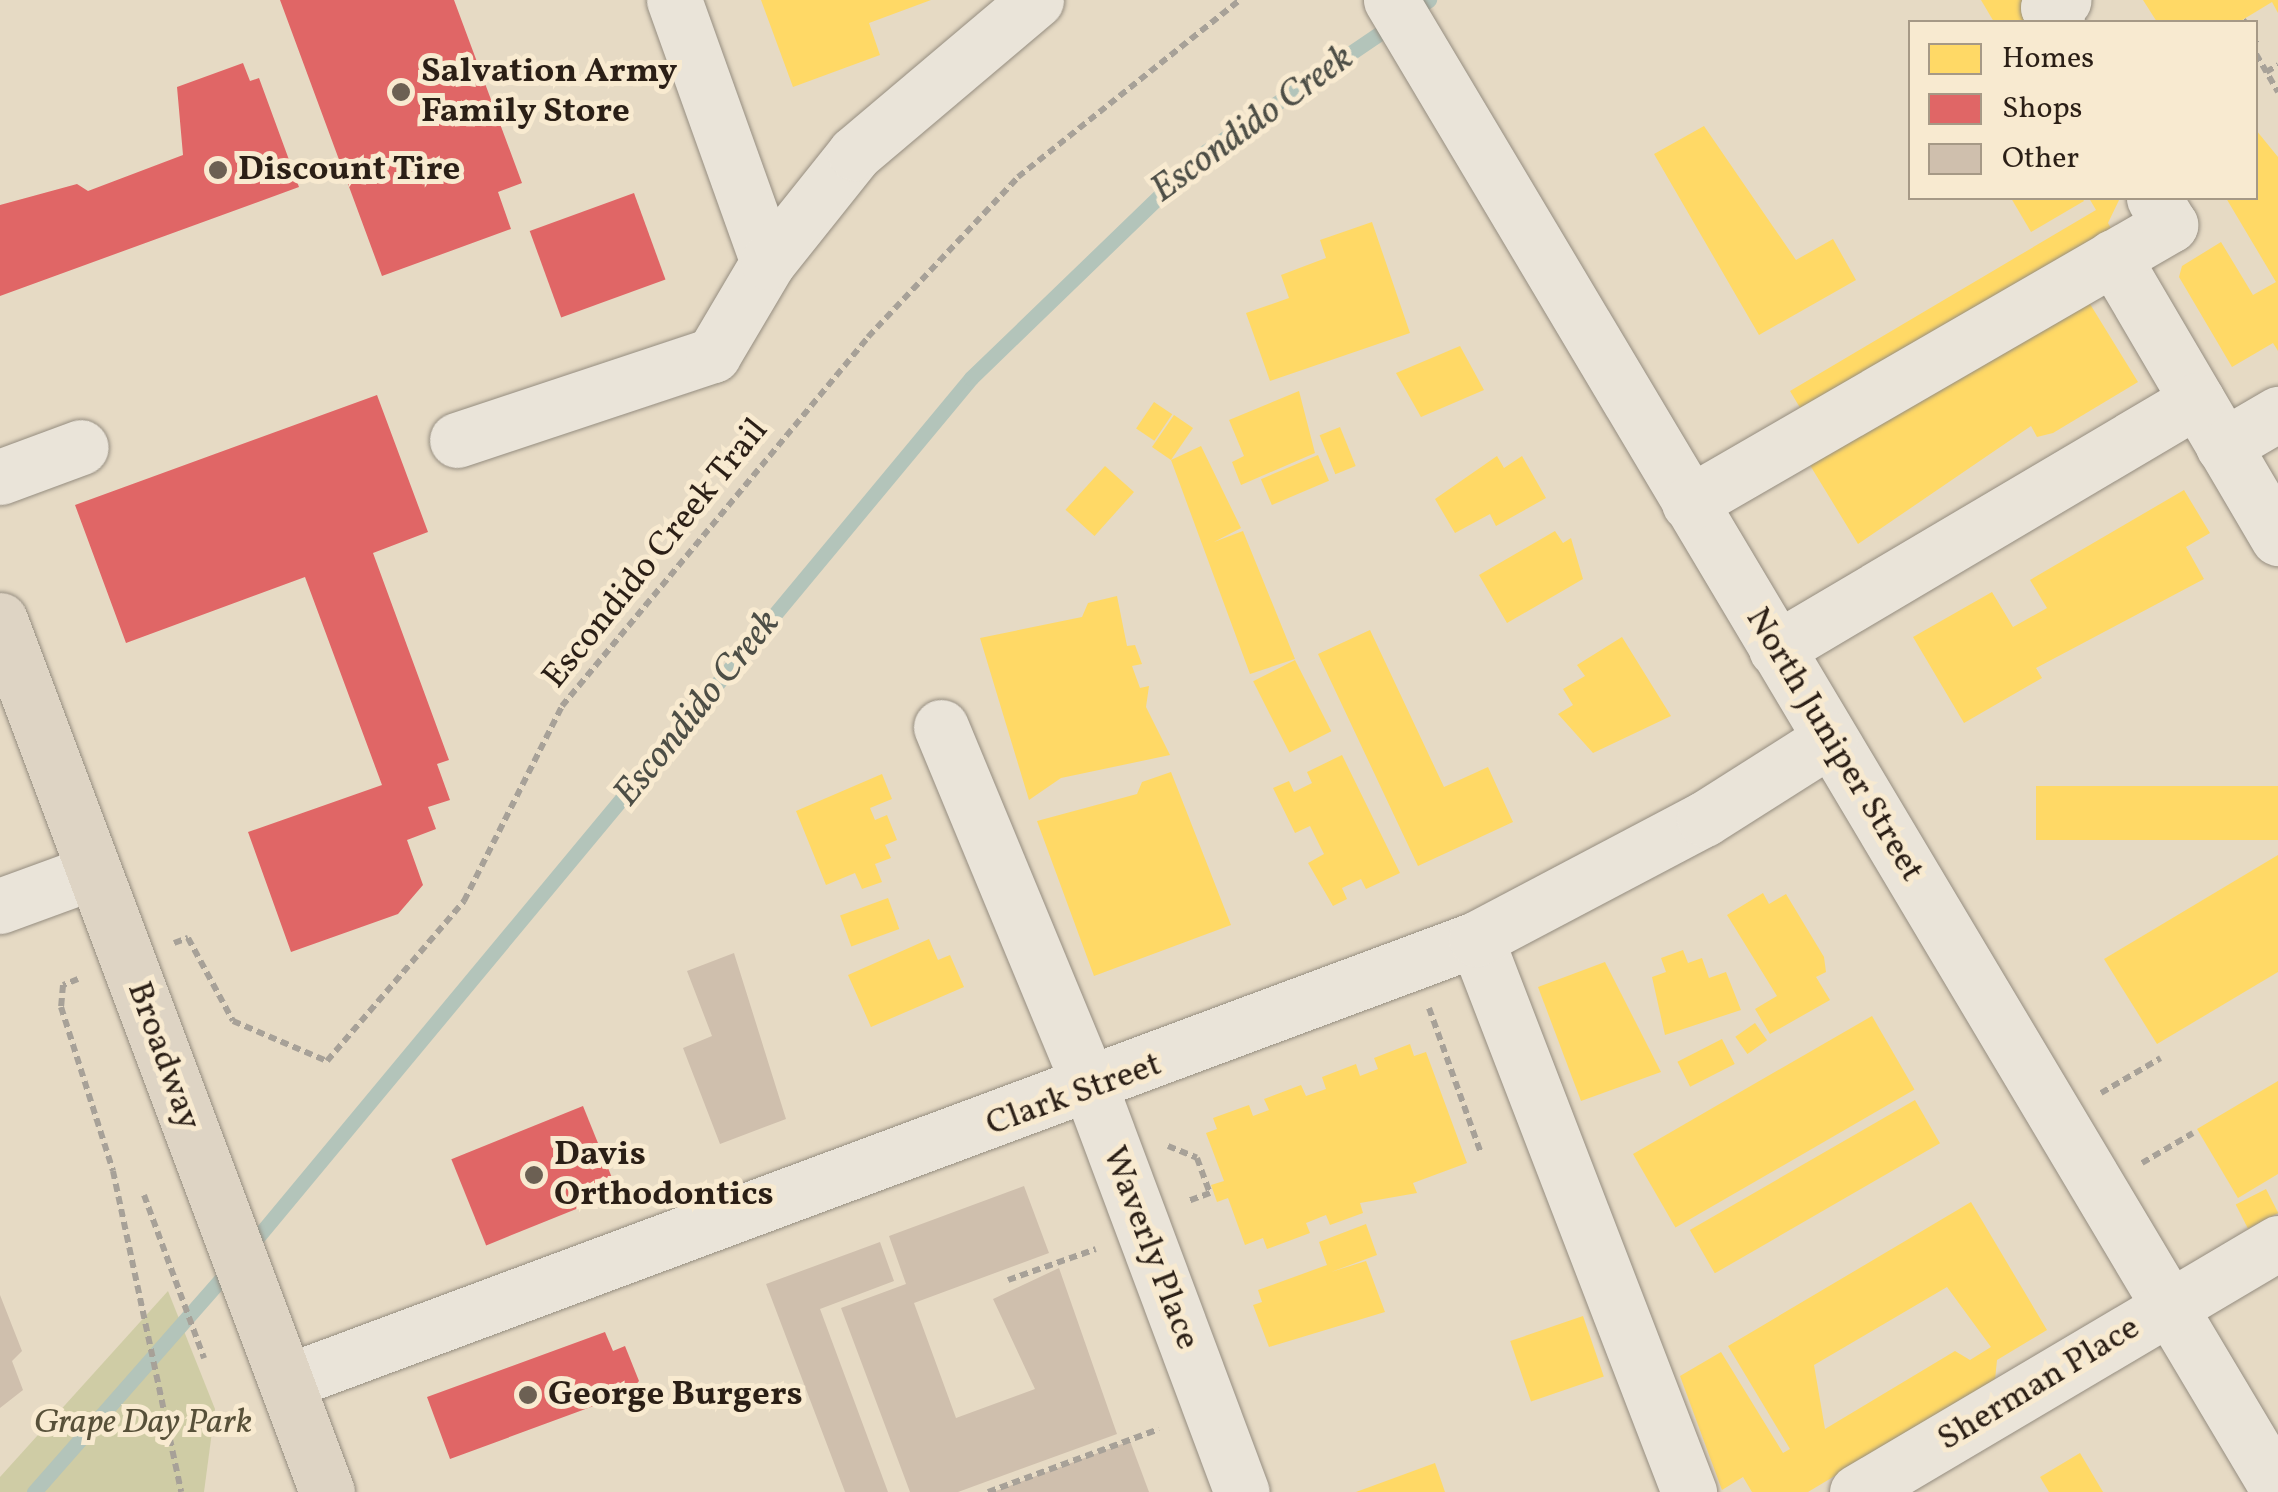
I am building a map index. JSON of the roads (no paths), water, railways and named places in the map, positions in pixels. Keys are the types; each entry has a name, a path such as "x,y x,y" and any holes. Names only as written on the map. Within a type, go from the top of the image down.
{"main road":[{"name":"Broadway","path":"0,620 327,1492"}],"street":[{"path":"674,0 768,262"},
{"path":"456,440 713,355 768,262 855,154 1036,0"},
{"name":"North Juniper Street","path":"1391,0 2278,1489"},
{"path":"2056,20 2048,6 2064,0"},
{"path":"1689,503 2170,225 2155,200"},
{"path":"2113,258 2278,538"},
{"path":"1776,649 2210,423 2278,414"},
{"path":"0,476 82,446"},
{"name":"Waverly Place","path":"941,727 1091,1089 1161,1218 1242,1492"},
{"name":"Clark Street","path":"286,1382 1091,1089 1476,939 1704,819 1830,739"},
{"path":"0,906 92,872"},
{"path":"1476,939 1689,1492"},
{"name":"Sherman Place","path":"1857,1492 2278,1242"}],"waterway":[{"name":"Escondido Creek","path":"246,1251 971,378 1205,152 1429,0"},
{"name":"Escondido Creek","path":"34,1492 231,1268"}],"place":[{"name":"Salvation Army Family Store","path":"401,92"},
{"name":"Discount Tire","path":"218,170"},
{"name":"Davis Orthodontics","path":"534,1175"},
{"name":"George Burgers","path":"528,1395"}],"park label":[{"name":"Grape Day Park","path":"143,1423"}]}
